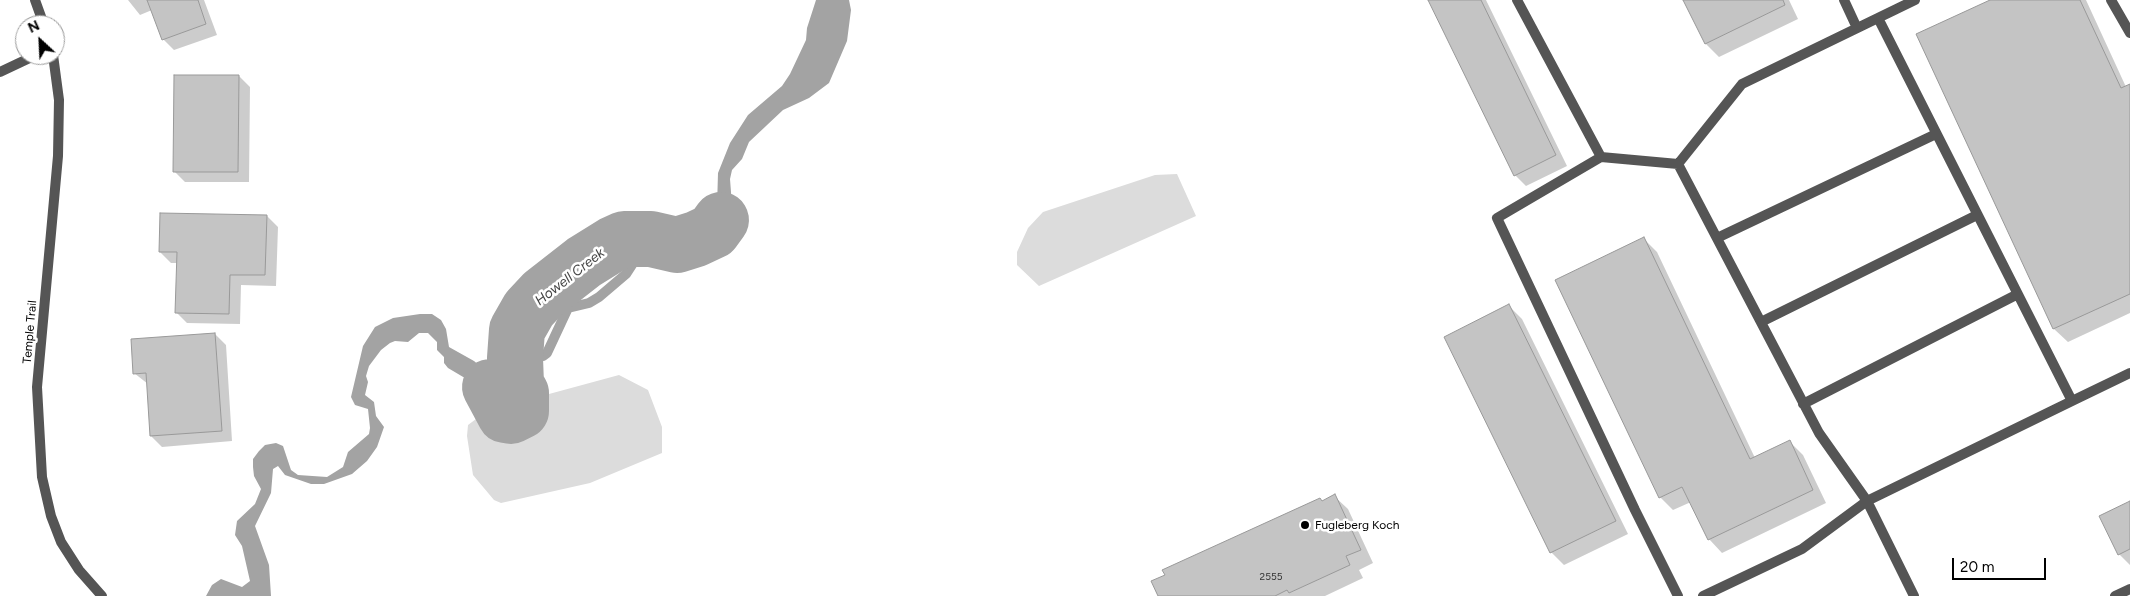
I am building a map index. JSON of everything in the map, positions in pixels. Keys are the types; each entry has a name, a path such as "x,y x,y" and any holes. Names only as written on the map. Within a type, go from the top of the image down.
{"street":[{"path":"35,0 40,15"},
{"path":"1517,0 1601,157"},
{"path":"1844,0 1858,28"},
{"path":"1678,164 1742,84 1915,0"},
{"path":"2111,0 2130,33"},
{"path":"1878,18 2016,295 2072,401"},
{"path":"0,72 15,65"},
{"name":"Temple Trail","path":"54,65 59,100 58,156 37,387 42,477 51,516 61,542 79,570 102,596"},
{"path":"1717,238 1936,134"},
{"path":"1678,164 1601,157 1497,218 1635,510 1678,596"},
{"path":"1678,164 1803,404 1819,433 1867,501 1914,596"},
{"path":"1761,322 1977,215"},
{"path":"1803,404 2016,295"},
{"path":"1703,596 1802,549 1867,501 2130,373"},
{"path":"2115,596 2130,589"}],"shaded area":[{"path":"816,0 849,0 851,10 847,41 829,83 809,98 783,110 749,142 742,159 732,170 730,179 732,205 727,226 721,233 684,251 671,254 656,253 657,247 651,241 651,236 693,231 711,224 717,207 718,173 730,143 748,115 782,86 790,74 806,40 807,28"},
{"path":"1177,174 1196,216 1039,286 1017,265 1017,252 1028,228 1043,212 1155,175"},
{"path":"432,314 441,320 446,329 449,347 474,361 493,377 503,398 513,408 517,405 513,390 514,384 518,383 522,389 524,386 529,385 535,392 536,400 530,430 523,438 510,443 496,436 476,419 474,410 479,408 483,394 475,384 448,368 444,363 444,357 437,350 437,342 428,333 419,333 408,342 395,341 390,343 381,350 369,366 366,376 368,382 365,395 374,402 376,416 384,427 377,447 367,461 352,474 324,484 311,484 285,475 278,466 273,469 271,493 255,526 269,565 271,596 206,596 212,585 221,579 242,587 250,581 242,546 235,535 237,521 255,504 261,489 254,476 253,467 253,459 259,451 265,445 276,443 283,446 291,470 298,475 327,477 343,467 348,452 369,434 370,428 368,409 355,405 351,397 363,346 375,327 393,318"},
{"path":"619,375 648,390 662,427 662,453 590,483 501,503 494,500 473,475 467,436 468,425 476,419 496,436 530,430 530,420 538,397"}],"building":[{"path":"147,0 198,0 206,24 162,40"},
{"path":"1428,0 1481,0 1556,155 1514,176"},
{"path":"1683,0 1783,0 1785,5 1705,44"},
{"path":"1990,0 2080,0 2121,88 2130,84 2130,294 2053,329 1916,34"},
{"path":"174,75 239,75 238,172 173,172"},
{"path":"160,213 267,215 265,275 230,275 229,314 175,313 177,252 159,252"},
{"path":"1644,237 1750,459 1790,440 1813,490 1708,540 1682,487 1659,498 1555,280"},
{"path":"1509,304 1616,521 1550,553 1444,337"},
{"path":"215,333 222,431 150,436 146,373 133,374 131,339"},
{"name":"Fugleberg Koch","path":"1335,494 1361,550 1346,556 1350,565 1289,593 1287,590 1275,596 1158,596 1151,581 1165,575 1162,570 1320,498 1322,501"},
{"path":"2130,501 2130,549 2118,555 2099,516"}],"waterway":[{"name":"Howell Creek","path":"490,387 505,415 511,416 521,411 521,393 516,384 517,330 529,309 543,294 584,262 624,239 651,239 677,245 713,231 721,220"},
{"path":"521,393 528,381 533,359 537,355 543,356 547,353 568,308 589,303 599,297 626,274 637,257 645,251 668,249"}],"place":[{"name":"Fugleberg Koch","path":"1305,525"}]}
